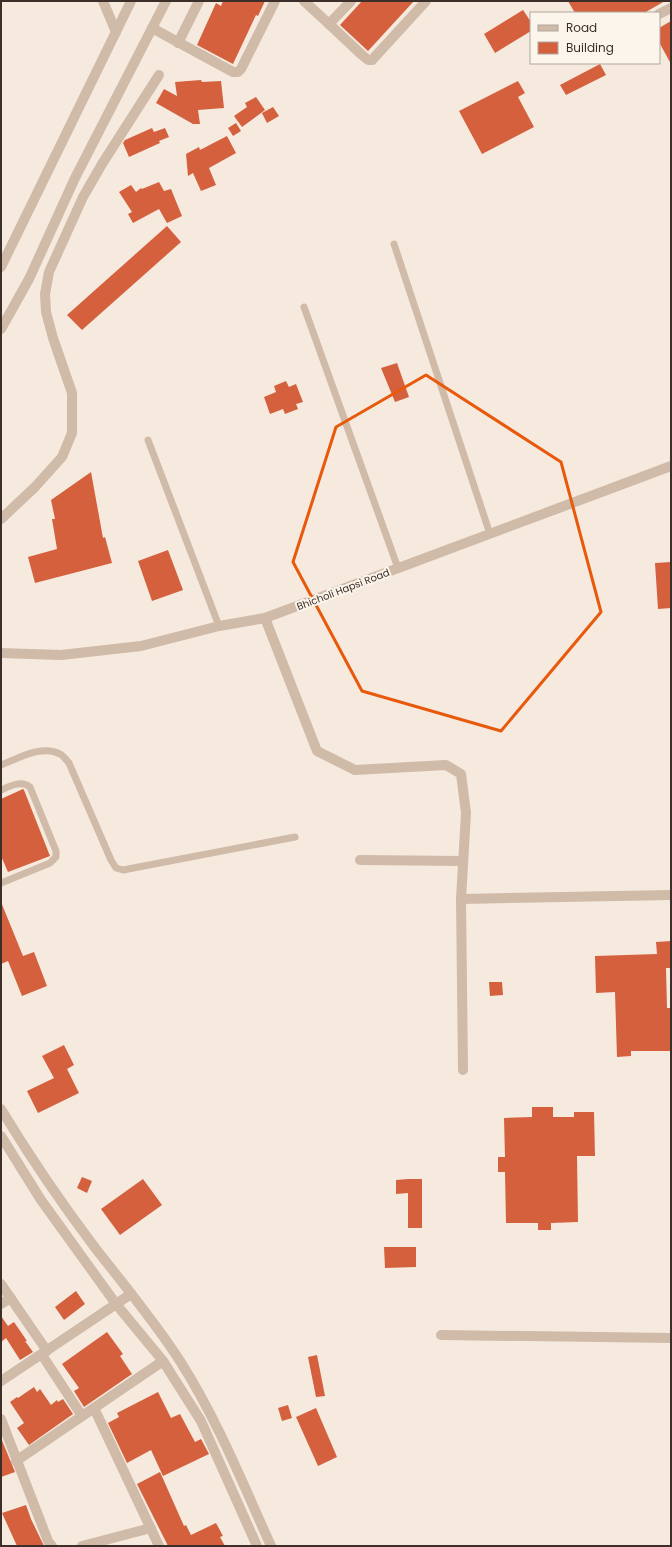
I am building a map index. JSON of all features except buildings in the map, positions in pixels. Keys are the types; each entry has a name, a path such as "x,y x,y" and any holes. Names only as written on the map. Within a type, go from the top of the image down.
{"street":[{"path":"104,1 116,32"},
{"path":"1,267 131,1"},
{"path":"1,330 29,279 75,178 166,1"},
{"path":"178,43 199,1"},
{"path":"152,28 233,72 238,72 241,69 275,1"},
{"path":"304,1 368,60 372,60 426,1"},
{"path":"329,24 351,1"},
{"path":"660,14 671,8"},
{"path":"1,519 35,487 62,457 72,433 72,393 53,338 46,312 45,294 48,272 87,190 159,75"},
{"name":"Bhicholi Hapsi Road","path":"1,652 61,655 142,646 219,626 265,618 671,466"},
{"path":"265,618 317,751 355,770 446,765 461,774 466,813 461,899 463,1070"},
{"path":"360,860 463,861"},
{"path":"461,899 671,895"},
{"path":"1,1109 28,1154 172,1349 201,1395 271,1546"},
{"path":"1,1136 41,1200 116,1304 164,1361 201,1421 257,1546"},
{"path":"1,1284 11,1298 82,1416"},
{"path":"1,1381 131,1294"},
{"path":"1,1304 11,1298"},
{"path":"441,1335 671,1338"},
{"path":"16,1461 164,1361"},
{"path":"94,1408 159,1546"},
{"path":"1,1418 16,1461 48,1541 52,1546"},
{"path":"82,1546 151,1528"}],"lane":[{"path":"394,244 490,534"},
{"path":"304,307 398,568"},
{"path":"148,440 219,626"},
{"path":"1,765 35,752 47,751 60,754 69,763 111,860 116,868 123,870 295,837"},
{"path":"1,790 21,784 27,784 30,787 56,851 56,857 50,863 1,883"}],"highlighted area":[{"path":"426,375 561,462 601,612 501,731 362,691 293,562 336,427"}]}
